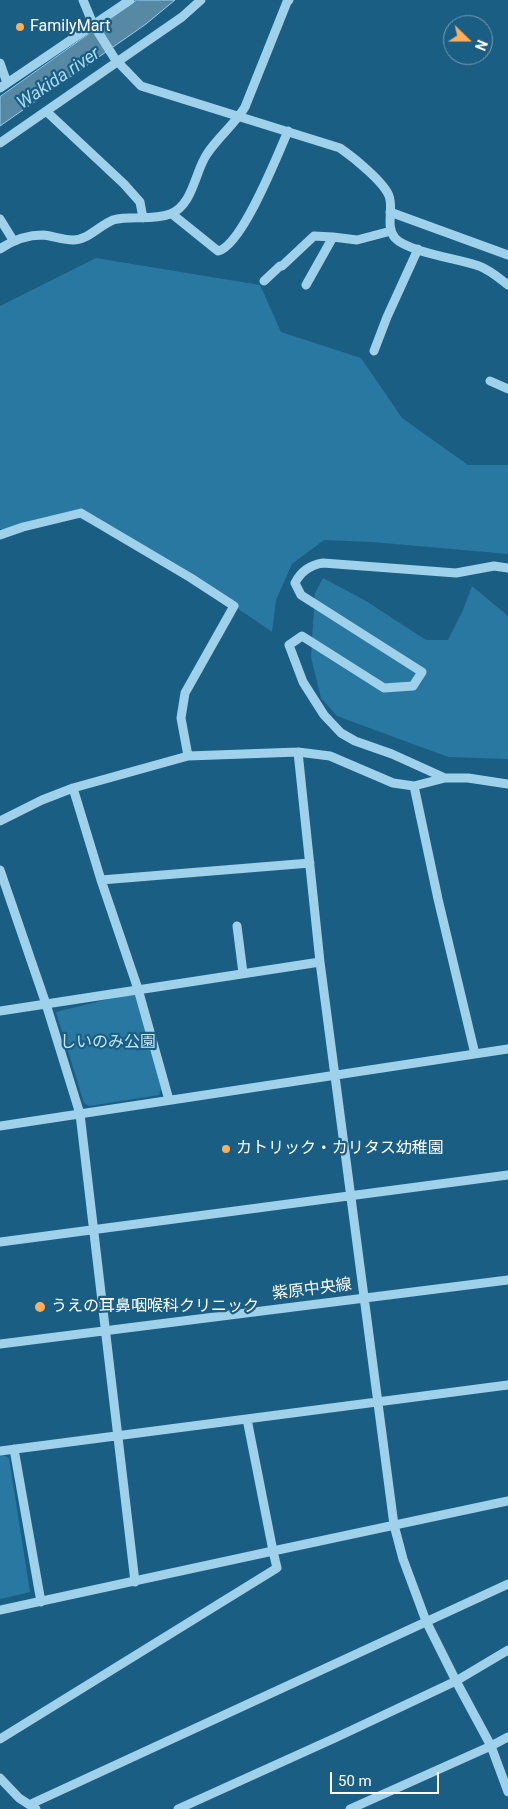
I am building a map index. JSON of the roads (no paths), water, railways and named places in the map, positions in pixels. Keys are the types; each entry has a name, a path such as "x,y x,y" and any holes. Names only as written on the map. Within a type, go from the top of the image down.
{"street":[{"path":"83,0 94,26 116,61 141,86 340,148 353,156 386,190 390,198 391,231 394,237 402,243 418,249 480,266 508,285"},
{"path":"0,64 4,86 130,0"},
{"path":"0,142 182,17 200,0"},
{"path":"0,249 13,240 43,235 72,240 81,239 115,220 160,217 172,214 181,207 190,193 205,155 240,116 245,107 289,0"},
{"path":"46,111 124,184 140,202 143,218"},
{"path":"172,214 218,251 222,250 232,242 260,196 288,131"},
{"path":"390,212 508,255"},
{"path":"0,219 13,240"},
{"path":"264,281 314,236 357,240 391,231"},
{"path":"306,285 333,237"},
{"path":"374,351 387,317 418,249"},
{"path":"490,381 508,389"},
{"path":"0,535 23,527 81,513 191,578 234,606 185,693 181,718 188,756"},
{"path":"445,778 392,754 355,741 341,733 324,715 303,682 289,646 302,636 384,688 413,686 422,672 300,595 295,583 299,575 305,570 323,563 456,573 494,566 508,568"},
{"path":"298,752 320,962 394,1525 403,1559 426,1621 491,1746 508,1792"},
{"path":"0,821 42,800 73,788 188,756 298,752 330,756 393,784 414,786 445,778 468,778 508,784"},
{"path":"414,786 438,899 475,1054"},
{"path":"73,788 101,880 138,989 169,1100"},
{"path":"101,880 310,863"},
{"path":"0,870 46,1004 80,1114 135,1582"},
{"path":"237,926 243,973"},
{"path":"0,1011 320,962"},
{"path":"0,1126 336,1076 508,1048"},
{"path":"0,1242 508,1174"},
{"name":"紫原中央線","path":"0,1344 508,1280"},
{"path":"0,1451 508,1385"},
{"path":"0,1739 277,1568 247,1419"},
{"path":"14,1449 41,1602"},
{"path":"0,1610 508,1501"},
{"path":"0,1778 19,1798 33,1807 508,1584"},
{"path":"178,1809 456,1681 508,1650"},
{"path":"350,1809 508,1737"}],"water":[{"name":"Wakida river","path":"137,0 175,0 146,24 0,126 0,97"}],"place":[{"name":"FamilyMart","path":"20,27"},
{"name":"カトリック・カリタス幼稚園","path":"226,1149"},
{"name":"うえの耳鼻咽喉科クリニック","path":"40,1307"}],"park label":[{"name":"しいのみ公園","path":"108,1043"}]}
